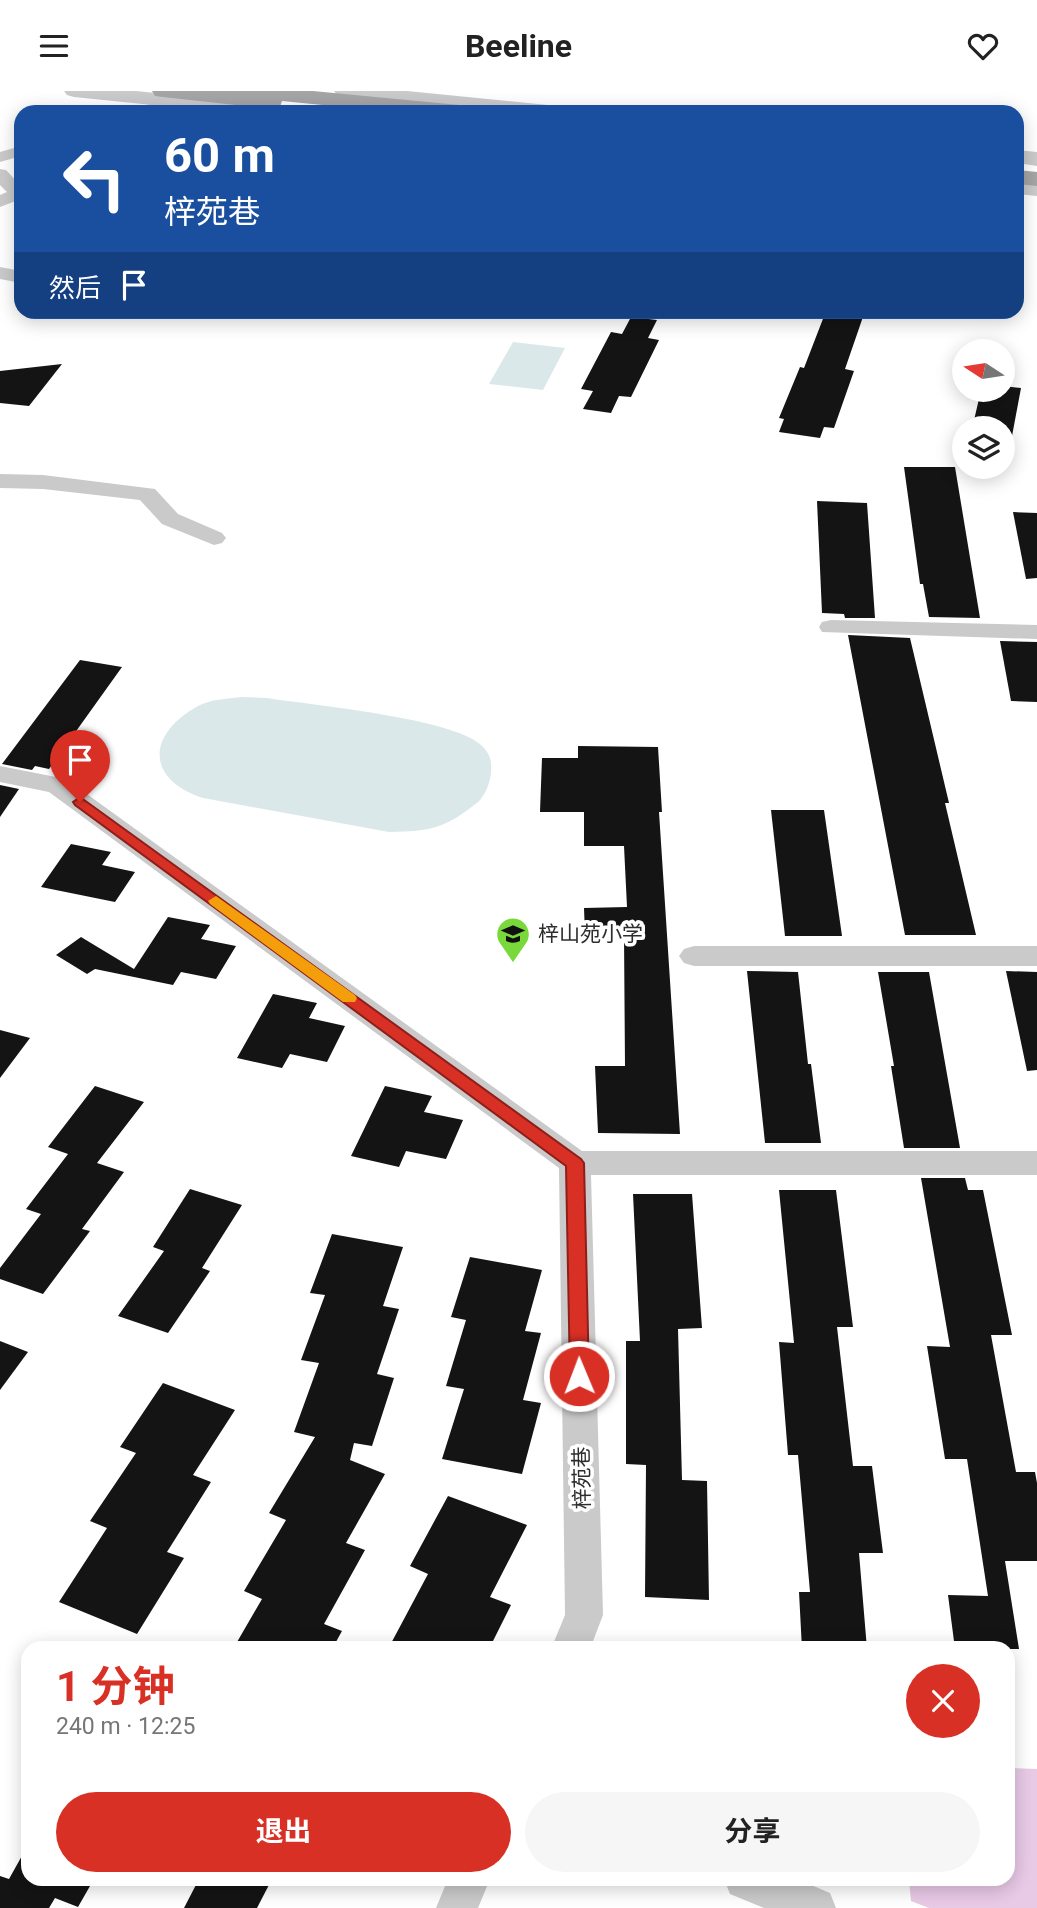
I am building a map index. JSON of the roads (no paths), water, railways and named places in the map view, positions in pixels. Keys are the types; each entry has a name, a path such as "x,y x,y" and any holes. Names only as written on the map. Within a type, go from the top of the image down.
{"main road":[{"path":"185,94 253,93 383,105"},
{"path":"253,93 276,105"}],"street":[{"path":"74,91 185,94 257,105"},
{"path":"344,91 487,105"},
{"path":"159,105 185,94"},
{"path":"0,174 14,190"},
{"path":"0,481 43,482 147,494 170,519 214,538"},
{"path":"831,627 1037,632"},
{"path":"0,774 57,785 575,1163 1037,1163"},
{"path":"694,956 1037,956"},
{"name":"梓苑巷","path":"573,1641 584,1615 575,1163"},
{"path":"457,1908 466,1886"},
{"path":"762,1886 815,1908"}],"place":[{"name":"梓山苑小学","path":"513,964"}]}
